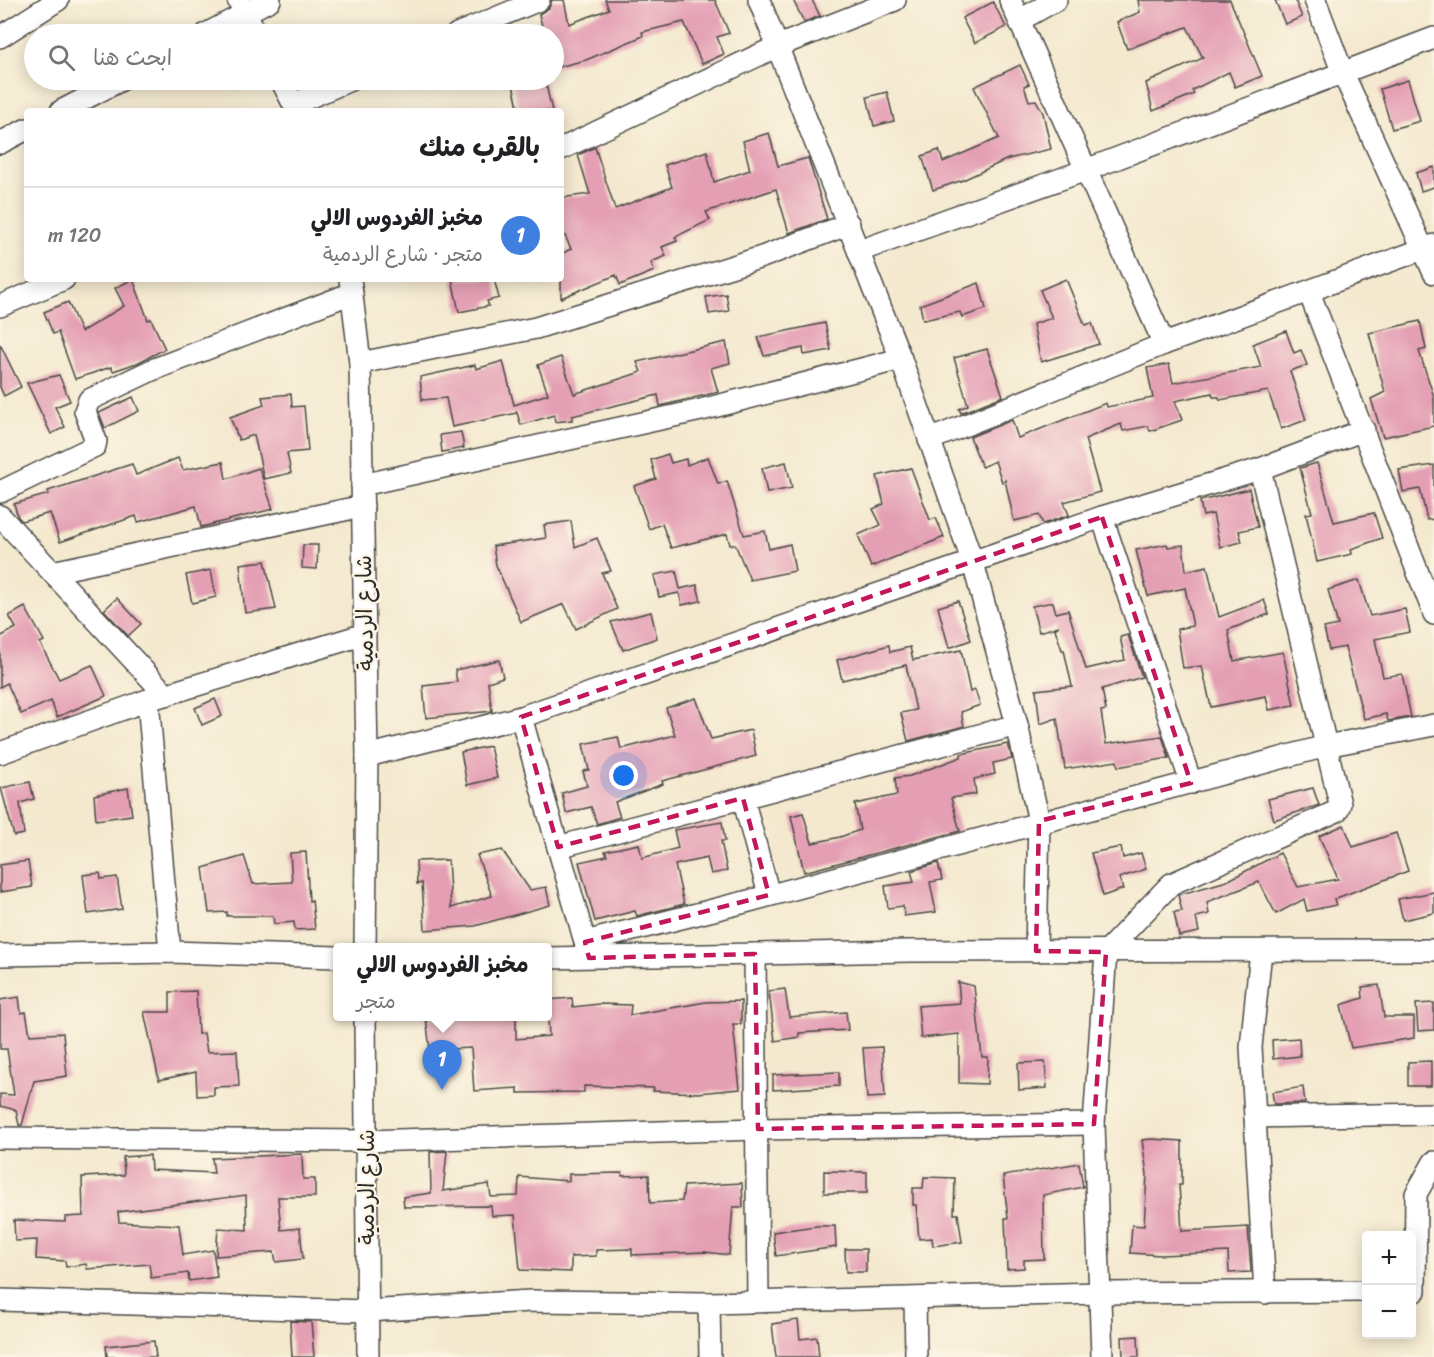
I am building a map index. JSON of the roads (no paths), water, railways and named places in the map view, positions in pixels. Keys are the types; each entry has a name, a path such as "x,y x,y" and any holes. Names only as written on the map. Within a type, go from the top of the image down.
{"street":[{"path":"0,37 58,0"},
{"path":"219,24 242,7 270,0"},
{"path":"481,24 539,0"},
{"path":"759,0 860,251 973,563 1017,724 1039,821 1036,951"},
{"path":"564,148 778,46 895,0"},
{"path":"1010,0 1164,344"},
{"path":"1020,20 1056,0"},
{"path":"1315,0 1342,71 1429,247 1434,273"},
{"path":"242,7 251,24"},
{"path":"860,251 1086,170 1434,38"},
{"path":"67,108 102,90"},
{"path":"286,90 295,107 330,90"},
{"path":"0,143 24,131"},
{"path":"360,363 536,328 748,262 849,224"},
{"path":"929,440 1164,344 1429,247"},
{"path":"0,306 57,282"},
{"path":"0,492 95,446 96,441 85,411 89,400 152,370 351,286"},
{"name":"شارع الردمية","path":"351,286 360,363 367,756 365,943"},
{"path":"1309,292 1434,614"},
{"path":"52,572 901,359"},
{"path":"367,756 521,717 679,660 973,563 1102,517 1260,468 1364,430"},
{"path":"1102,1357 1094,1124 1106,952 1171,884 1337,811 1340,800 1260,468"},
{"path":"1102,517 1191,783"},
{"path":"1,522 52,572 157,698 170,952"},
{"path":"0,753 157,698 365,634"},
{"path":"521,717 587,950"},
{"path":"558,848 1017,724"},
{"path":"552,957 587,950 769,895 1039,821 1326,746 1434,725"},
{"path":"743,798 769,895"},
{"path":"587,950 755,954 1434,950"},
{"path":"1261,951 1251,1047 1265,1293"},
{"path":"0,955 170,952 333,957"},
{"path":"755,954 758,1301"},
{"name":"شارع الردمية","path":"365,1021 368,1357"},
{"path":"1255,1117 1434,1114"},
{"path":"0,1138 366,1141 758,1130 1094,1124"},
{"path":"1420,1291 1416,1194 1434,1162"},
{"path":"0,1300 367,1311 531,1301 709,1303 1101,1293 1362,1292"},
{"path":"915,1299 916,1357"},
{"path":"709,1303 710,1357"}],"place":[{"name":"مخبز الفردوس الالي","path":"442,1090"}]}
